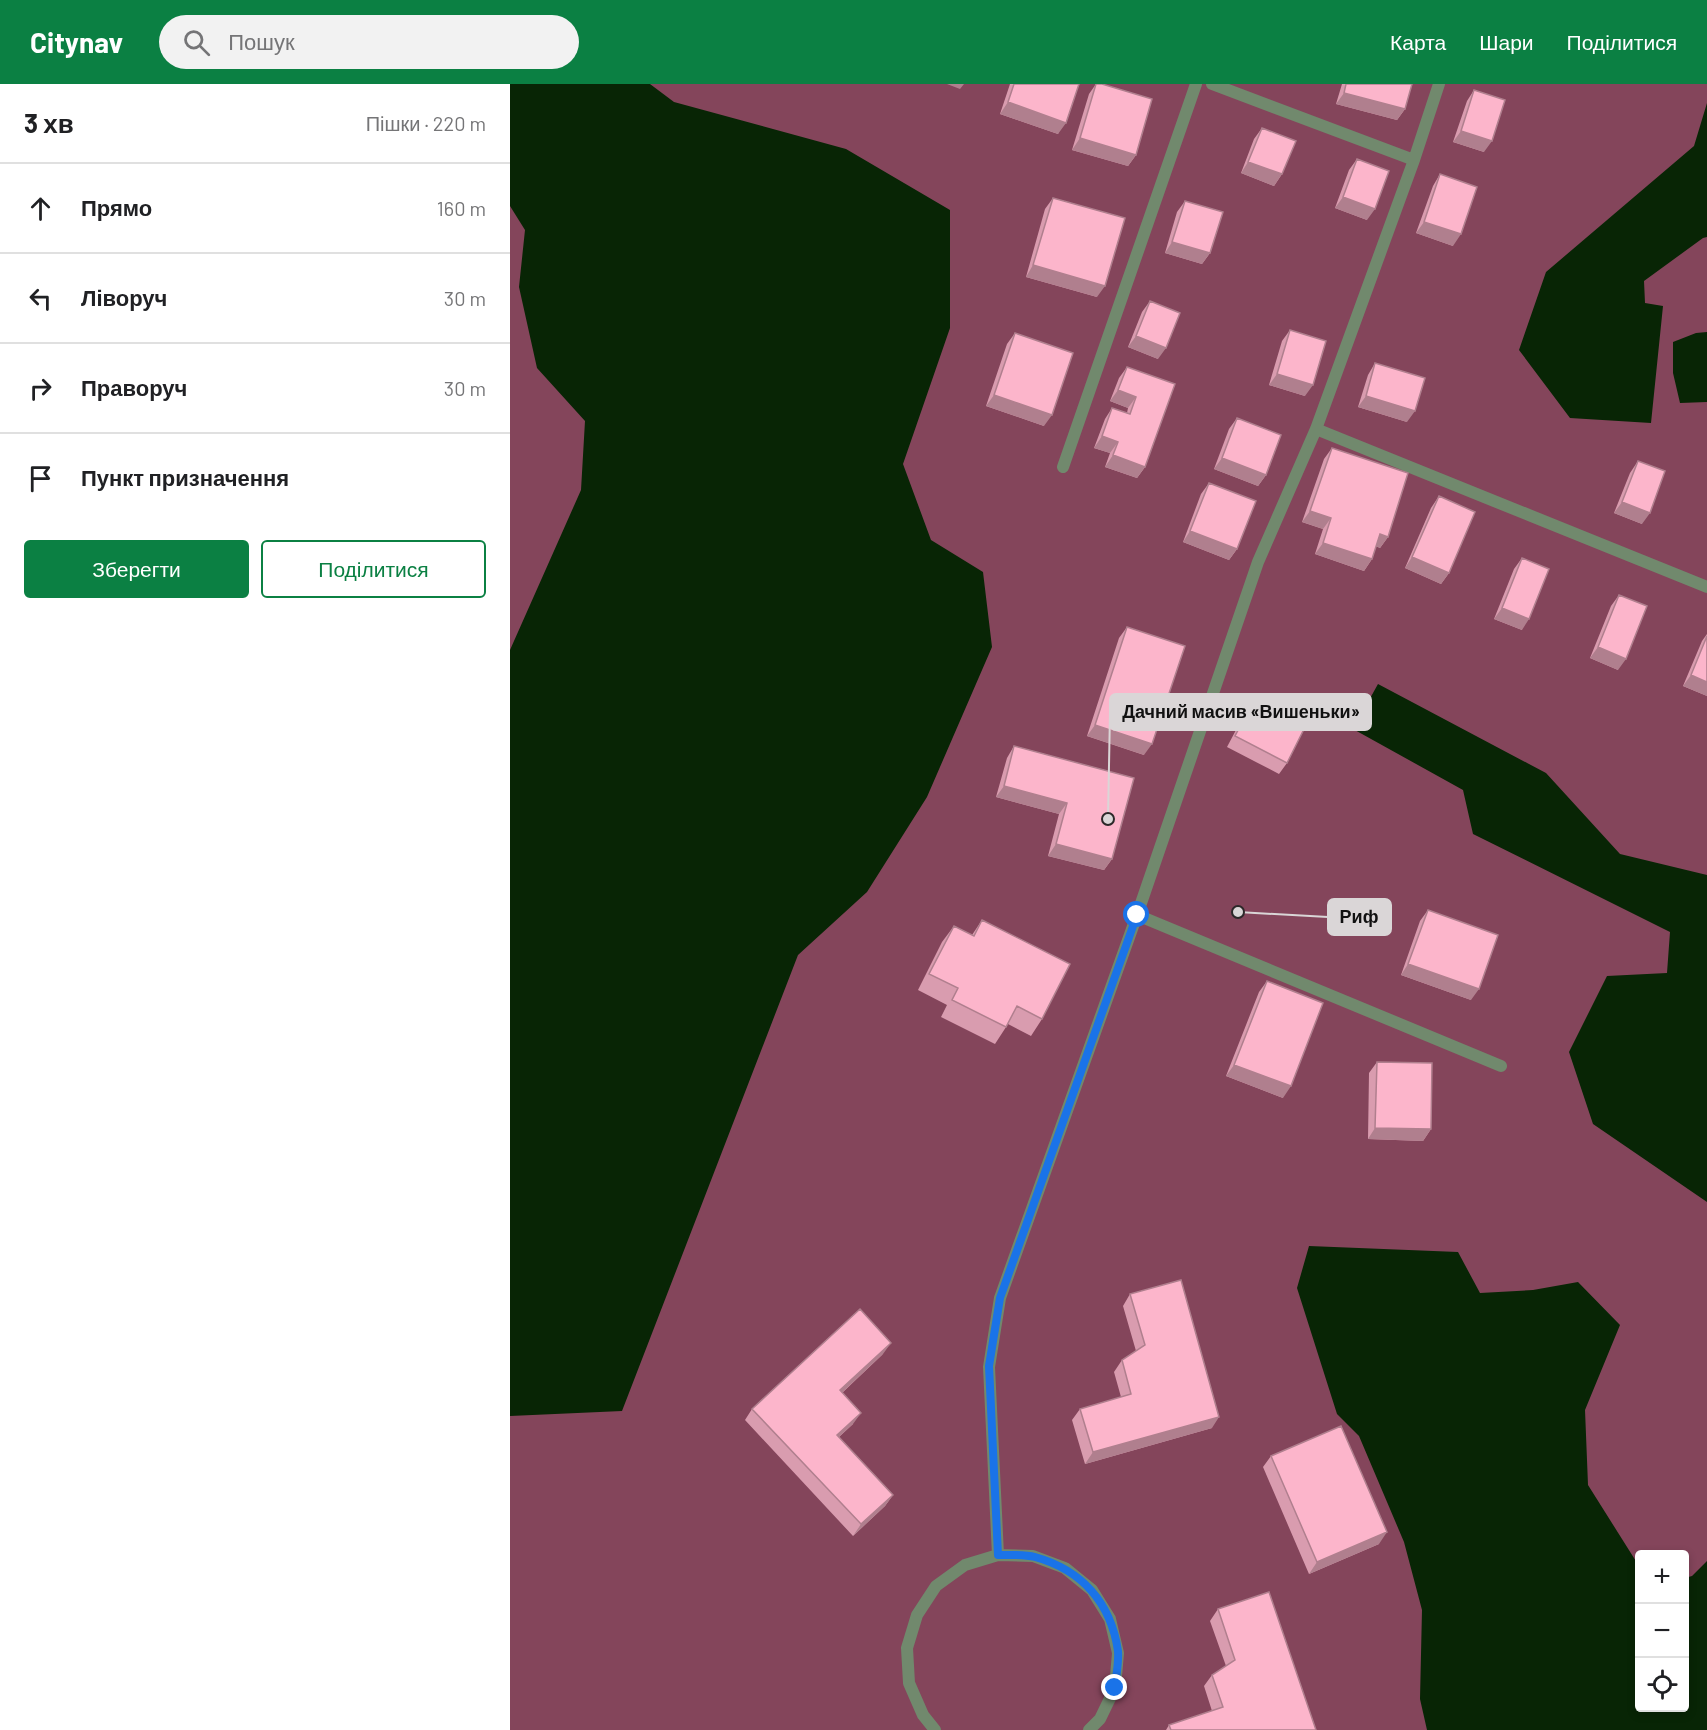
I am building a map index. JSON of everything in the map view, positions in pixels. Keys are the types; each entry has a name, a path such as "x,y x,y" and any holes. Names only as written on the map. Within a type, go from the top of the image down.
{"street":[{"path":"1063,467 1196,84"},
{"path":"1212,84 1414,160"},
{"path":"998,1555 989,1366 1000,1298 1137,915 1258,562 1316,429 1414,160 1439,84"},
{"path":"1316,429 1707,587"},
{"path":"1137,915 1501,1066"},
{"path":"935,1730 923,1715 909,1683 907,1648 917,1615 936,1586 965,1565 998,1555 1033,1556 1065,1568 1092,1590 1110,1619 1118,1653 1115,1688 1100,1719 1089,1730"}],"shaded area":[{"path":"510,84 1707,84 1707,1730 510,1730"},
{"path":"510,84 650,84 674,102 846,149 950,210 950,328 903,464 931,540 983,572 992,647 927,797 867,892 798,955 622,1411 510,1416 510,650 581,490 585,421 537,368 519,287 525,230 510,206"},
{"path":"1707,103 1707,237 1644,281 1645,303 1663,306 1651,423 1570,418 1519,350 1546,272 1694,146"},
{"path":"1707,332 1707,402 1680,403 1673,373 1673,342 1696,333"},
{"path":"1378,684 1546,773 1620,854 1707,875 1707,1202 1593,1124 1569,1052 1607,976 1667,973 1670,932 1473,834 1463,790 1353,729"},
{"path":"1309,1246 1458,1252 1480,1293 1533,1290 1578,1282 1620,1325 1585,1410 1588,1485 1635,1560 1635,1712 1689,1712 1689,1577 1707,1561 1707,1730 1427,1730 1420,1699 1422,1610 1404,1542 1359,1436 1337,1414 1297,1288"}],"building":[{"path":"1014,84 1079,84 1066,123 1008,102"},
{"path":"1096,84 1152,99 1136,155 1080,138"},
{"path":"1346,84 1412,84 1405,109 1344,93"},
{"path":"1474,90 1505,100 1492,141 1461,131"},
{"path":"1262,128 1296,141 1282,174 1248,162"},
{"path":"1357,159 1389,171 1375,209 1343,197"},
{"path":"1440,174 1477,187 1461,234 1424,222"},
{"path":"1053,198 1125,218 1105,286 1033,265"},
{"path":"1185,201 1223,212 1210,253 1172,242"},
{"path":"1150,301 1180,313 1166,348 1136,336"},
{"path":"1290,330 1326,341 1313,385 1277,374"},
{"path":"1015,333 1073,353 1052,415 994,395"},
{"path":"1375,363 1425,378 1415,411 1366,396"},
{"path":"1127,367 1175,384 1145,467 1113,455 1118,442 1102,436 1112,408 1130,414 1136,397 1118,390"},
{"path":"1237,418 1281,435 1266,475 1222,458"},
{"path":"1332,448 1408,473 1388,537 1380,534 1372,559 1323,543 1331,518 1310,511"},
{"path":"1638,461 1665,471 1650,513 1622,502"},
{"path":"1209,483 1256,501 1237,549 1190,531"},
{"path":"1439,496 1475,512 1449,573 1412,557"},
{"path":"1522,558 1549,569 1529,619 1502,608"},
{"path":"1619,595 1647,606 1626,659 1598,647"},
{"path":"1127,627 1185,646 1152,744 1095,725"},
{"path":"1707,636 1707,682 1691,675"},
{"path":"1253,702 1304,729 1287,763 1235,736"},
{"path":"1014,746 1134,778 1112,859 1056,844 1067,803 1004,786"},
{"path":"1428,910 1498,935 1479,989 1408,964"},
{"path":"982,920 1070,964 1042,1019 1017,1006 1006,1027 952,1000 958,988 929,974 954,926 974,936"},
{"path":"1267,981 1323,1003 1291,1086 1234,1065"},
{"path":"1377,1062 1432,1063 1431,1129 1375,1128"},
{"path":"1181,1280 1219,1417 1093,1452 1080,1409 1131,1394 1122,1360 1145,1345 1130,1294"},
{"path":"860,1309 891,1343 840,1390 861,1413 837,1435 893,1495 861,1524 752,1409"},
{"path":"1341,1426 1387,1532 1317,1562 1271,1456"},
{"path":"1269,1592 1316,1730 1171,1730 1169,1725 1223,1707 1212,1675 1235,1660 1218,1609"}],"place":[{"name":"Дачний масив «Вишеньки»","path":"1108,819"},
{"name":"Риф","path":"1238,912"}],"route":[{"path":"1115,1688 1118,1653 1110,1619 1092,1590 1065,1568 1033,1556 998,1555 989,1366 1000,1298 1137,915"}]}
